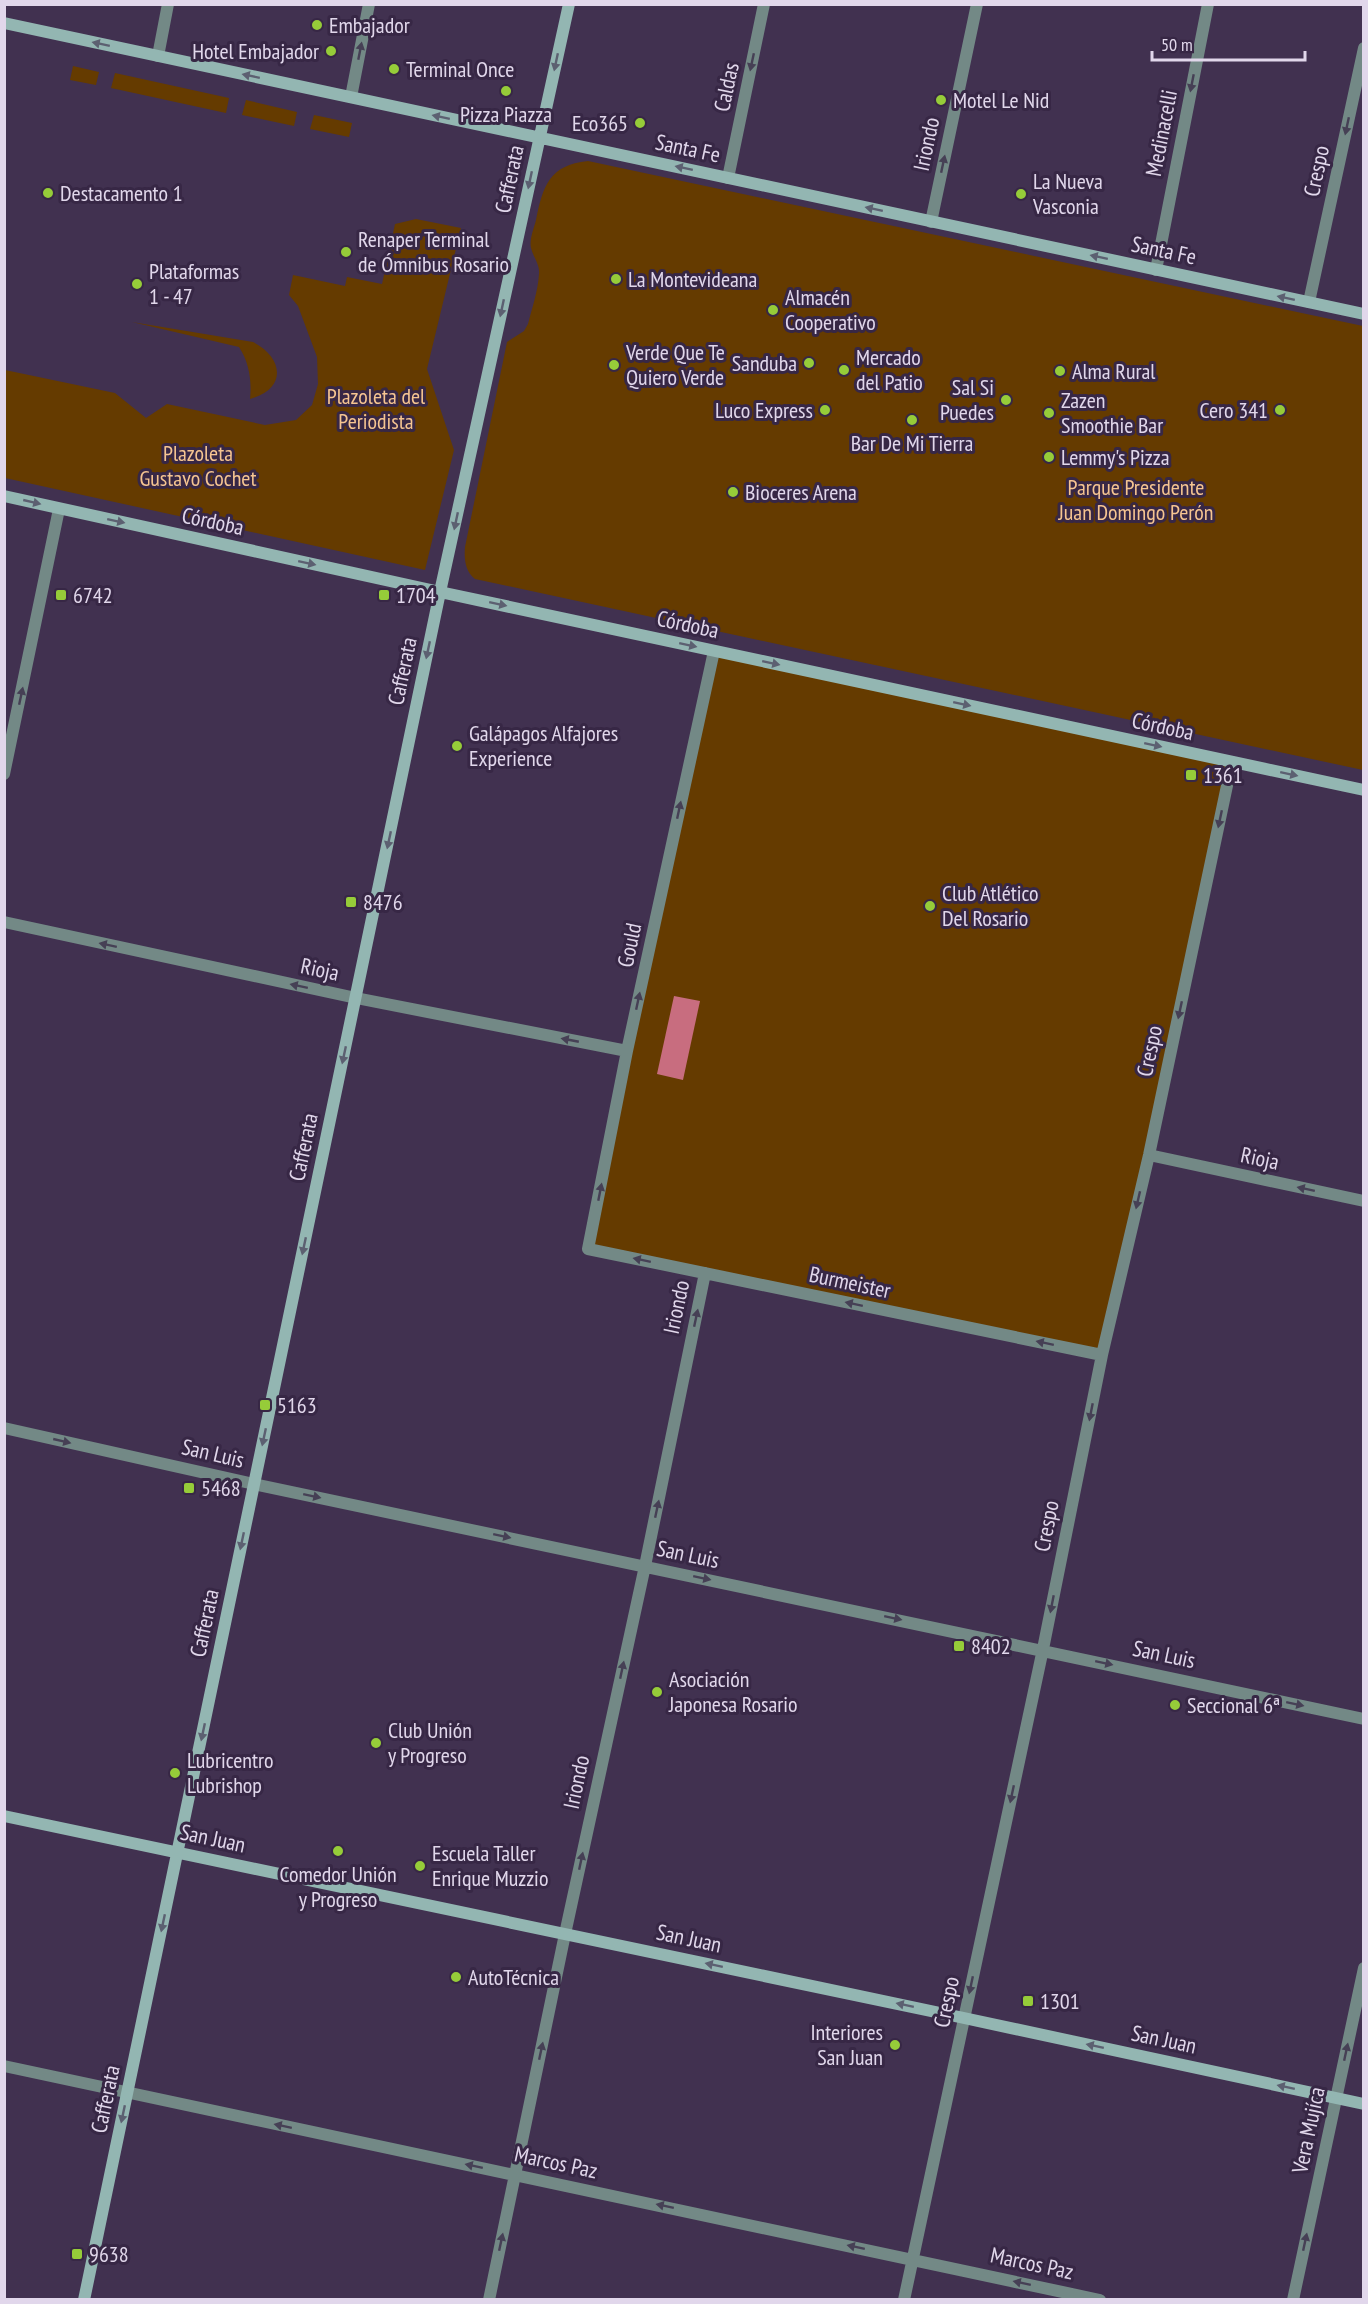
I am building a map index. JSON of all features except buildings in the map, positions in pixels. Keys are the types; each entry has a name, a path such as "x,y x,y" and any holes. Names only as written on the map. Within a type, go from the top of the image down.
{"main road":[{"name":"Cafferata","path":"84,2300 440,592 569,4"},
{"name":"Santa Fe","path":"4,23 1364,314"},
{"name":"Córdoba","path":"4,496 1364,790"},
{"name":"San Juan","path":"4,1816 1364,2104"}],"street":[{"path":"158,56 168,4"},
{"path":"351,97 369,4"},
{"name":"Caldas","path":"728,178 764,4"},
{"name":"Iriondo","path":"932,222 976,4"},
{"name":"Medinacelli","path":"1156,270 1208,4"},
{"name":"Crespo","path":"1309,302 1364,48"},
{"path":"4,774 59,508"},
{"name":"Gould","path":"588,1249 627,1051 714,651"},
{"name":"Crespo","path":"904,2300 1043,1649 1102,1355 1149,1155 1232,762"},
{"name":"Rioja","path":"4,922 356,998 627,1051"},
{"name":"Rioja","path":"1149,1155 1364,1201"},
{"name":"Burmeister","path":"588,1249 1102,1355"},
{"name":"Iriondo","path":"489,2300 705,1273"},
{"name":"San Luis","path":"4,1428 254,1484 1043,1649 1364,1719"},
{"name":"Vera Mujíca","path":"1293,2300 1364,1968"},
{"name":"Marcos Paz","path":"4,2067 1100,2300"}],"green space":[{"path":"73,66 99,72 96,85 70,80"},
{"path":"115,73 229,98 226,113 111,88"},
{"path":"246,100 297,112 294,126 242,115"},
{"path":"314,115 352,123 349,137 310,129"},
{"name":"Parque Presidente Juan Domingo Perón","path":"588,161 1363,326 1363,770 475,579 466,564 465,547 507,342 524,331 536,293 539,270 531,248 531,241 539,208 545,187 556,172 575,163"},
{"path":"416,219 461,228 427,369 454,450 425,570 5,478 5,370 115,393 146,418 167,404 265,425 296,420 312,405 318,384 317,357 298,306 289,295 293,275 345,286 347,277 382,284 395,224"},
{"path":"132,322 253,342 271,356 277,373 275,381 262,394 250,399 249,372 239,347"},
{"name":"Club Atlético Del Rosario","path":"714,651 1232,762 1102,1355 589,1249"}],"shaded area":[{"path":"674,996 700,1001 683,1080 657,1074"}],"place":[{"name":"Embajador","path":"317,25"},
{"name":"Hotel Embajador","path":"331,51"},
{"name":"Terminal Once","path":"394,69"},
{"name":"Pizza Piazza","path":"506,91"},
{"name":"Motel Le Nid","path":"941,100"},
{"name":"Eco365","path":"640,123"},
{"name":"Destacamento 1","path":"48,193"},
{"name":"La Nueva Vasconia","path":"1021,194"},
{"name":"Renaper Terminal de Ómnibus Rosario","path":"346,252"},
{"name":"La Montevideana","path":"616,279"},
{"name":"Plataformas 1 - 47","path":"137,284"},
{"name":"Almacén Cooperativo","path":"773,310"},
{"name":"Sanduba","path":"809,363"},
{"name":"Verde Que Te Quiero Verde","path":"614,365"},
{"name":"Mercado del Patio","path":"844,370"},
{"name":"Alma Rural","path":"1060,371"},
{"name":"Sal Si Puedes","path":"1006,400"},
{"name":"Luco Express","path":"825,410"},
{"name":"Cero 341","path":"1280,410"},
{"name":"Zazen Smoothie Bar","path":"1049,413"},
{"name":"Bar De Mi Tierra","path":"912,420"},
{"name":"Lemmy's Pizza","path":"1049,457"},
{"name":"Bioceres Arena","path":"733,492"},
{"name":"6742","path":"61,595"},
{"name":"1704","path":"384,595"},
{"name":"Galápagos Alfajores Experience","path":"457,746"},
{"name":"1361","path":"1191,775"},
{"name":"8476","path":"351,902"},
{"name":"Club Atlético Del Rosario","path":"930,906"},
{"name":"5163","path":"265,1405"},
{"name":"5468","path":"189,1488"},
{"name":"8402","path":"959,1646"},
{"name":"Asociación Japonesa Rosario","path":"657,1692"},
{"name":"Seccional 6ª","path":"1175,1705"},
{"name":"Club Unión y Progreso","path":"376,1743"},
{"name":"Lubricentro Lubrishop","path":"175,1773"},
{"name":"Comedor Unión y Progreso","path":"338,1851"},
{"name":"Escuela Taller Enrique Muzzio","path":"420,1866"},
{"name":"AutoTécnica","path":"456,1977"},
{"name":"1301","path":"1028,2001"},
{"name":"Interiores San Juan","path":"895,2045"},
{"name":"9638","path":"77,2254"}],"park label":[{"name":"Plazoleta del Periodista","path":"376,408"},
{"name":"Plazoleta Gustavo Cochet","path":"198,466"}]}
